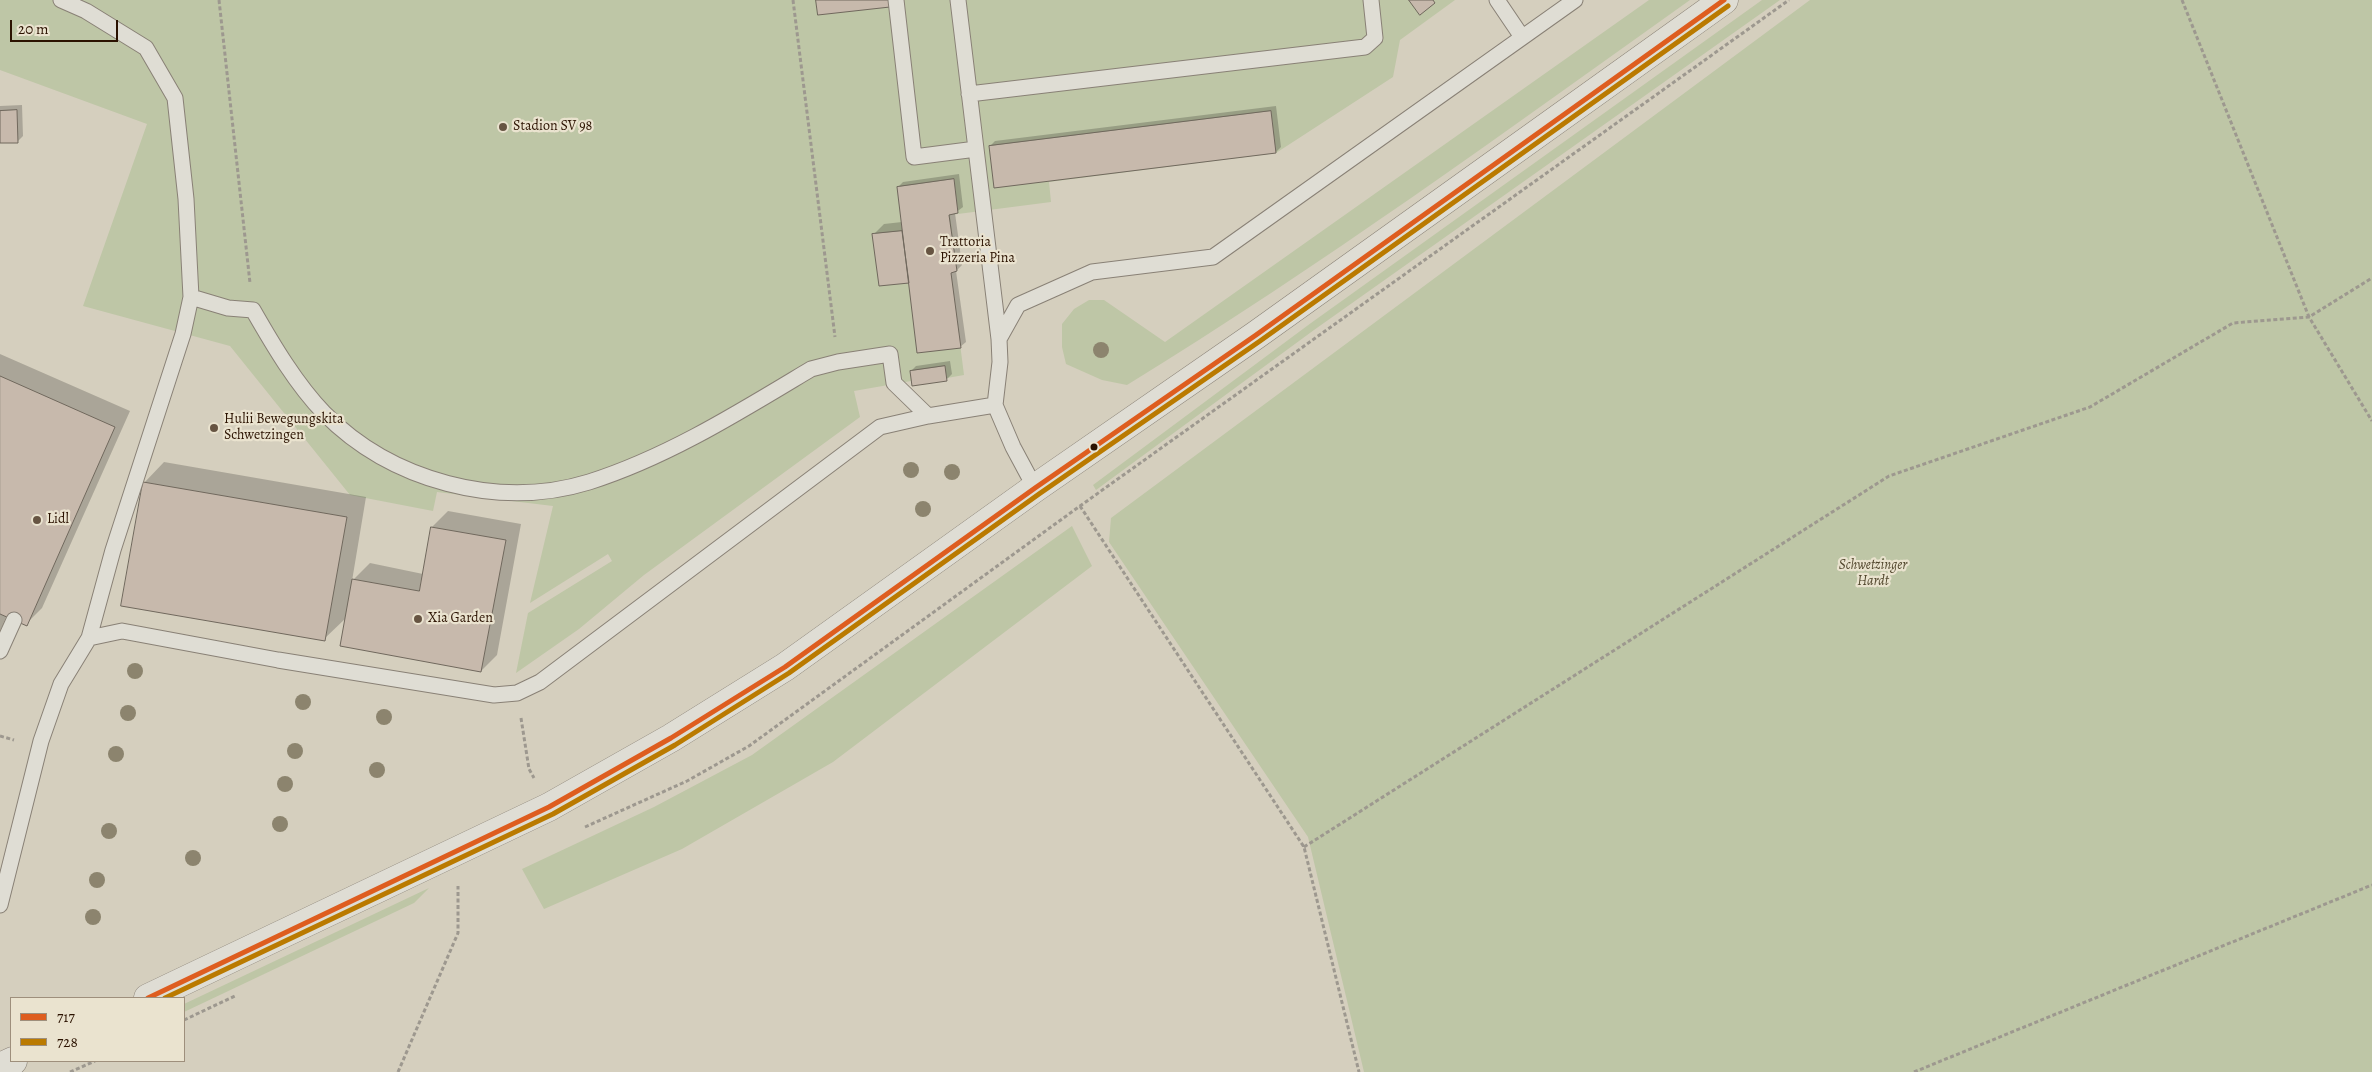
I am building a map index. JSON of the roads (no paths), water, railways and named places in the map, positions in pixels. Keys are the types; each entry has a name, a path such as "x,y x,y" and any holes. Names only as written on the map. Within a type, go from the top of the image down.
{"street":[{"path":"150,997 549,807 671,738 785,667 1035,488 1256,335 1724,0"}],"lane":[{"path":"0,906 41,741 61,684 89,638 113,550 183,334 191,297 186,199 175,98 146,48 86,11 60,0"},
{"path":"896,0 914,157 976,149"},
{"path":"958,0 999,339 1000,362 995,405 1013,447 1035,488"},
{"path":"970,94 1365,47 1375,38 1371,0"},
{"path":"1497,0 1522,37"},
{"path":"999,339 1018,305 1092,272 1213,257 1575,0"},
{"path":"191,297 228,308 253,310 294,373 324,412 355,440 399,465 448,485 494,492 538,492 589,482 650,458 812,370 838,362 890,354 894,384 928,416"},
{"path":"89,638 122,631 278,660 494,696 517,693 540,682 880,427 928,416 995,405"},
{"path":"0,651 14,620"}],"place":[{"name":"Stadion SV 98","path":"503,127"},
{"name":"Trattoria Pizzeria Pina","path":"930,251"},
{"name":"Hulii Bewegungskita Schwetzingen","path":"214,428"},
{"name":"Lidl","path":"37,520"},
{"name":"Xia Garden","path":"418,619"}],"park label":[{"name":"Schwetzinger Hardt","path":"1873,574"}]}
